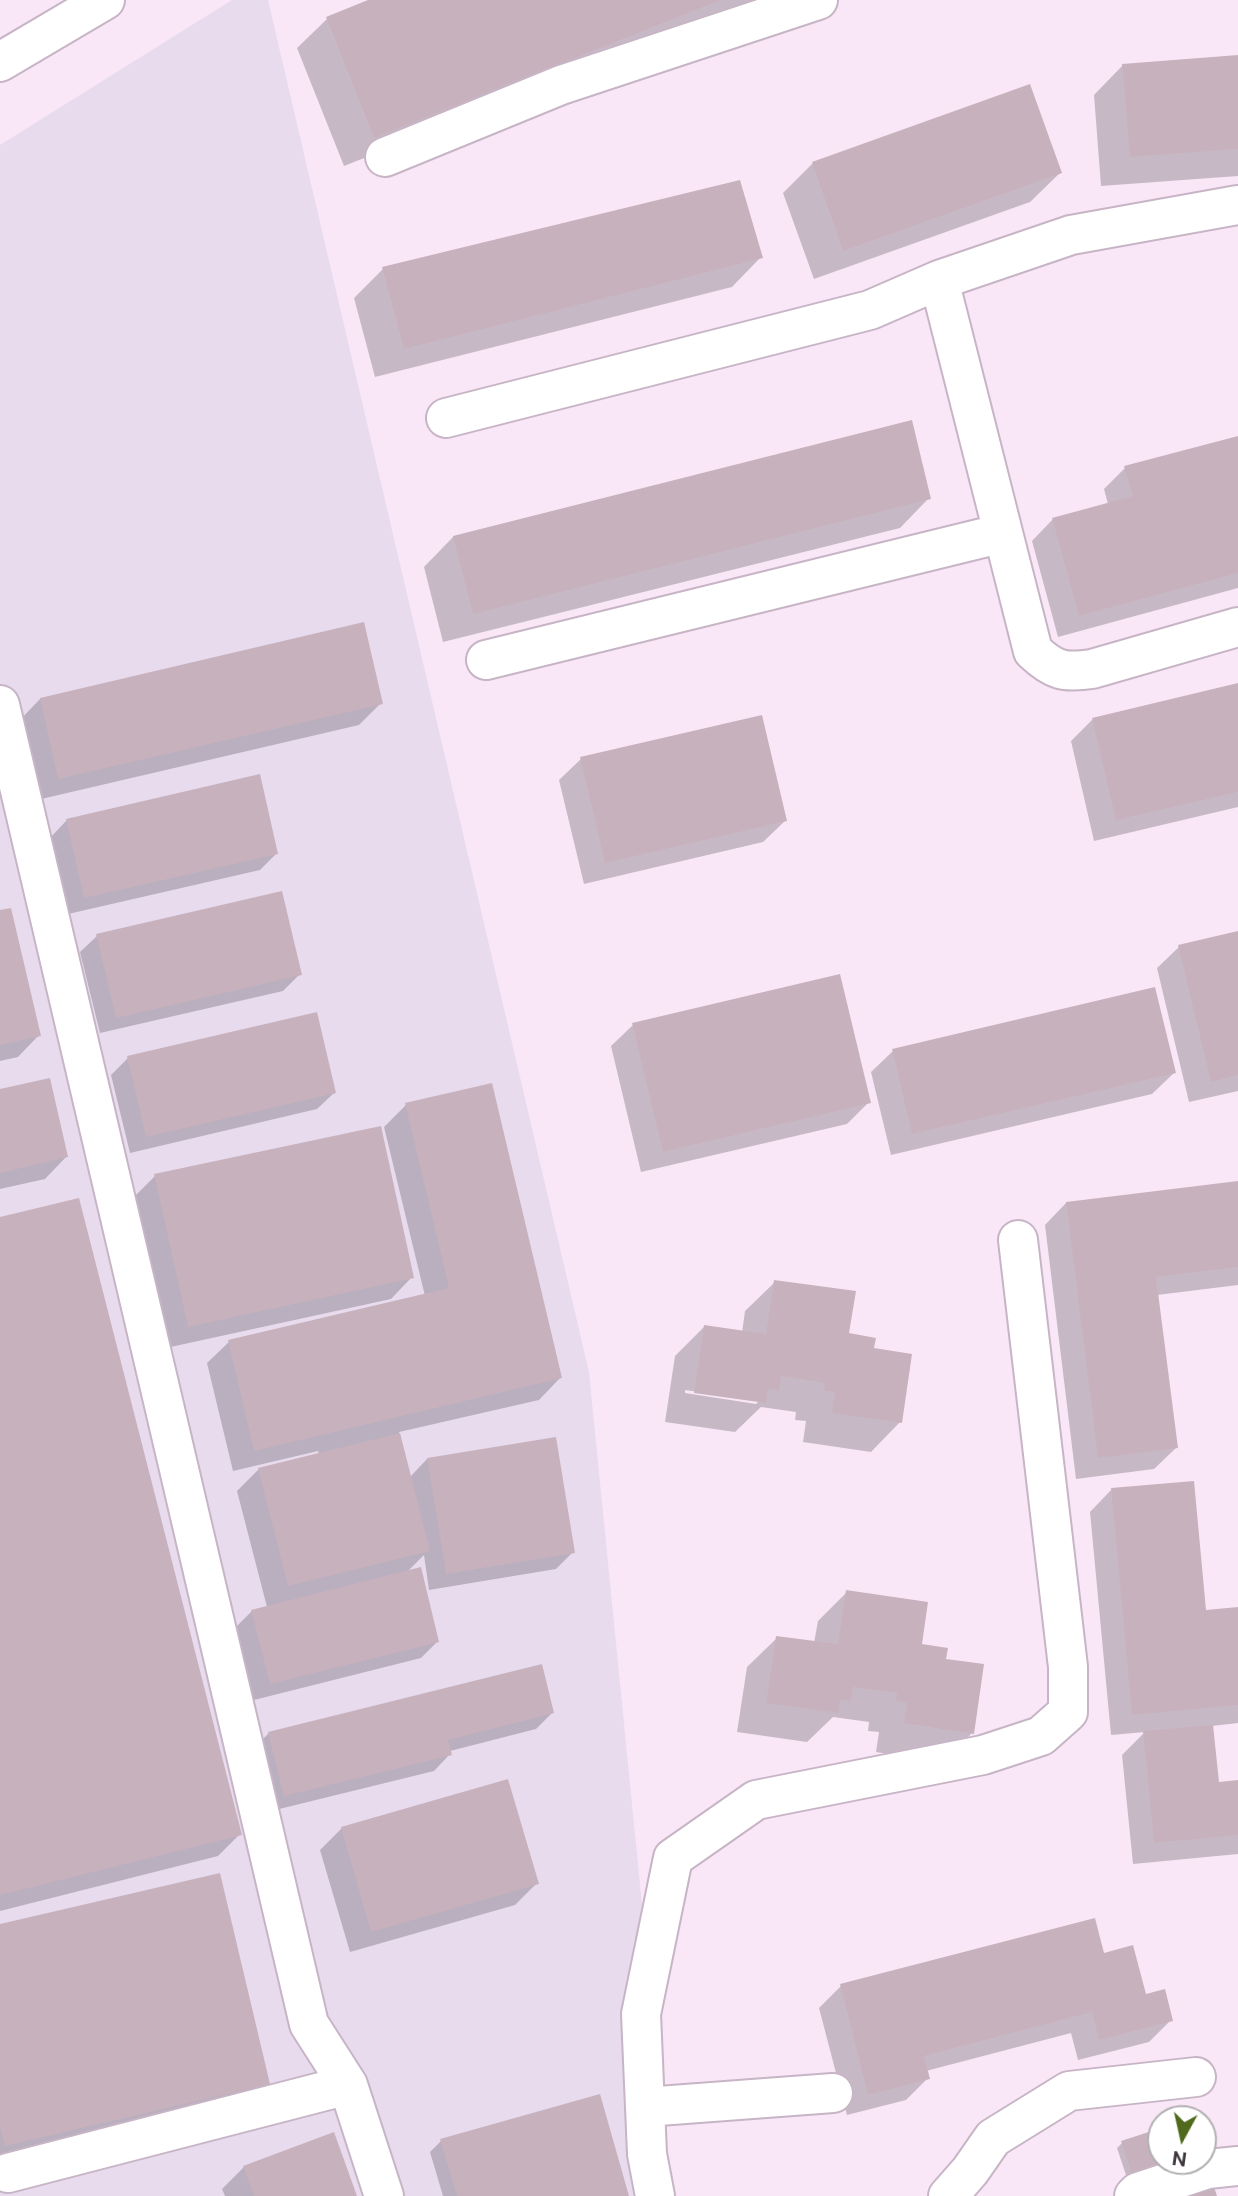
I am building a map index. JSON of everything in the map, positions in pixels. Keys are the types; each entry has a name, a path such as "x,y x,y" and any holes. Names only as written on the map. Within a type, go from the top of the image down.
{"street":[{"path":"0,62 105,0"},
{"path":"385,157 561,85 818,0"},
{"path":"446,418 870,310 939,280 1071,235 1238,205"},
{"path":"939,280 1034,651 1049,666 1069,672 1238,627"},
{"path":"486,660 1003,533"},
{"path":"0,705 309,2024 348,2085 384,2196"},
{"path":"655,2196 647,2154 641,2014 673,1858 756,1800 984,1755 1041,1736 1068,1712 1068,1667 1018,1240"},
{"path":"948,2196 993,2138 1069,2091 1196,2077"},
{"path":"8,2173 348,2085"},
{"path":"645,2107 833,2093"},
{"path":"1135,2196 1138,2192 1208,2169 1238,2166"}],"shaded area":[{"path":"232,0 268,0 589,1372 651,1995 667,2196 0,2196 0,145"}],"building":[{"path":"368,0 721,0 374,138 326,17"},
{"path":"1238,55 1238,149 1130,157 1122,64"},
{"path":"1030,84 1062,173 843,251 812,162"},
{"path":"740,180 763,258 404,349 382,267"},
{"path":"912,420 931,499 473,614 453,536"},
{"path":"1238,436 1238,573 1079,616 1052,518 1133,496 1124,466"},
{"path":"364,622 383,704 58,779 40,698"},
{"path":"1238,683 1238,792 1116,820 1092,718"},
{"path":"762,715 787,821 605,863 580,757"},
{"path":"260,774 278,854 84,898 66,819"},
{"path":"282,891 302,975 116,1018 96,934"},
{"path":"11,908 41,1036 0,1045 0,910"},
{"path":"1238,931 1238,1075 1211,1082 1178,945"},
{"path":"840,974 871,1103 663,1152 632,1023"},
{"path":"1155,987 1176,1073 912,1134 892,1049"},
{"path":"317,1012 336,1093 146,1137 127,1056"},
{"path":"50,1078 68,1157 0,1173 0,1089"},
{"path":"492,1083 562,1378 254,1451 228,1340 449,1288 405,1103"},
{"path":"381,1126 414,1278 188,1327 154,1174"},
{"path":"1238,1181 1238,1267 1156,1277 1178,1448 1098,1458 1066,1202"},
{"path":"79,1198 242,1835 0,1895 0,1217"},
{"path":"774,1280 856,1291 849,1333 876,1338 874,1348 912,1354 902,1423 832,1413 835,1392 824,1391 825,1383 781,1376 779,1391 768,1389 766,1403 694,1393 704,1325 766,1334"},
{"path":"400,1433 430,1551 288,1586 258,1468"},
{"path":"556,1437 575,1553 446,1574 427,1458"},
{"path":"1194,1481 1206,1610 1238,1607 1238,1705 1132,1715 1111,1488"},
{"path":"421,1567 439,1642 270,1684 251,1610"},
{"path":"846,1590 928,1602 922,1644 948,1648 946,1659 984,1664 974,1734 904,1723 907,1703 896,1701 897,1693 853,1687 851,1701 840,1700 838,1713 766,1703 776,1636 838,1644"},
{"path":"542,1664 554,1713 448,1740 452,1755 284,1796 268,1732"},
{"path":"1213,1725 1219,1782 1238,1780 1238,1835 1154,1843 1143,1731"},
{"path":"508,1779 539,1884 371,1932 341,1827"},
{"path":"220,1873 270,2084 5,2146 0,2127 0,1924"},
{"path":"1095,1918 1104,1953 1133,1945 1146,1994 1165,1989 1173,2021 1099,2040 1092,2012 924,2056 930,2079 868,2095 840,1984"},
{"path":"600,2094 629,2196 457,2196 440,2139"},
{"path":"334,2132 357,2196 254,2196 243,2166"},
{"path":"1147,2133 1147,2175 1210,2175 1217,2196 1139,2196 1121,2141"}]}
